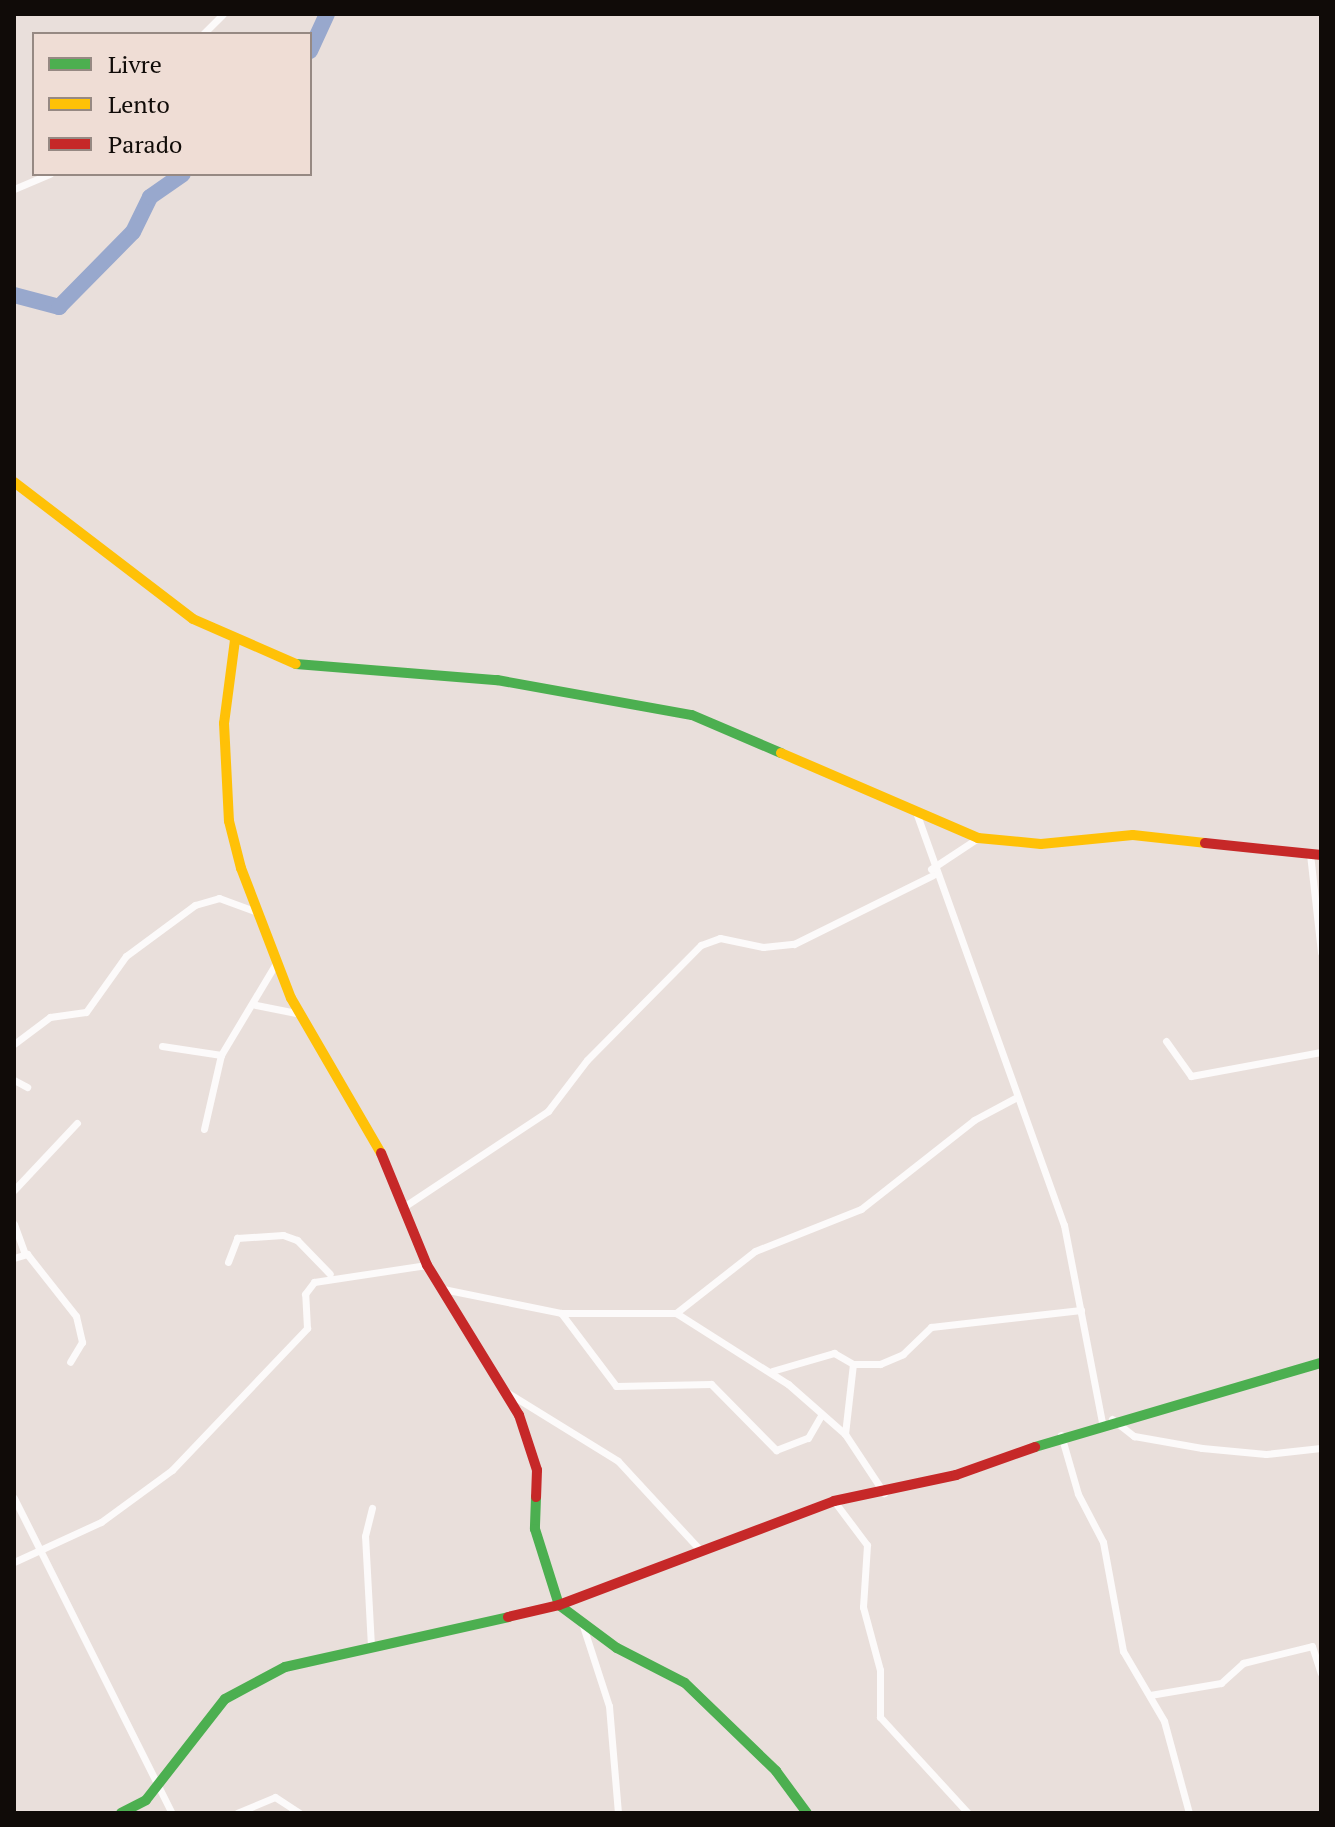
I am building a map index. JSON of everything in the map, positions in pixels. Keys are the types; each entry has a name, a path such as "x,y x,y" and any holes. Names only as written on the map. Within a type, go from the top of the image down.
{"street":[{"path":"205,32 223,14"},
{"path":"14,189 45,176"},
{"path":"14,482 193,619 281,663 497,680 692,715 978,838 1041,844 1133,835 1316,855 1321,952"},
{"path":"235,640 224,723 229,821 257,912 276,963 302,1014 371,1127 427,1265 508,1393 537,1470 535,1529 559,1605 705,1700 807,1813"},
{"path":"916,812 932,872 1064,1225 1107,1421 1134,1436 1202,1448 1266,1454 1321,1448"},
{"path":"405,1206 548,1111 587,1060 701,945 720,938 763,947 794,944 932,872 978,838"},
{"path":"14,1044 50,1017 86,1012 126,956 195,905 219,898 257,912"},
{"path":"204,1129 221,1055 256,1005 276,963"},
{"path":"256,1005 302,1014"},
{"path":"1166,1041 1191,1076 1321,1052"},
{"path":"162,1046 221,1055"},
{"path":"14,1080 27,1087"},
{"path":"676,1313 778,1238 861,1209 920,1159 1017,1097"},
{"path":"14,1190 77,1123"},
{"path":"14,1224 24,1251 82,1328 70,1362"},
{"path":"228,1262 237,1238 283,1235 297,1240 330,1274"},
{"path":"14,1258 24,1251"},
{"path":"14,1562 42,1553 121,1510 172,1470 307,1328 305,1294 330,1274 427,1265"},
{"path":"443,1289 561,1313 676,1313 772,1371 820,1417 845,1434 869,1475 884,1493"},
{"path":"772,1371 834,1353 853,1364 891,1361 931,1327 1081,1310"},
{"path":"561,1313 616,1386 711,1384 776,1450 808,1438 820,1417"},
{"path":"121,1813 146,1800 155,1782 241,1687 371,1646 559,1605 834,1501 884,1493 1107,1421 1321,1363"},
{"path":"845,1434 853,1364"},
{"path":"508,1393 618,1461 700,1550"},
{"path":"1061,1435 1078,1494 1105,1551 1123,1651 1164,1721 1189,1813"},
{"path":"863,1496 869,1475"},
{"path":"14,1498 172,1813"},
{"path":"834,1501 867,1545 863,1607 880,1670 875,1691 883,1723 968,1813"},
{"path":"371,1646 365,1536 372,1508"},
{"path":"581,1621 609,1706 618,1813"},
{"path":"1150,1695 1221,1683 1243,1663 1312,1646 1321,1673"},
{"path":"237,1813 275,1797 300,1813"}],"waterway":[{"path":"312,47 327,14"},
{"path":"14,295 59,307 133,232 150,197 180,176"}],"traffic: fast":[{"path":"296,664 497,680 692,715 781,753"},
{"path":"1035,1447 1321,1363"},
{"path":"536,1497 535,1529 559,1605 617,1648 685,1683 776,1771 807,1813"},
{"path":"121,1813 146,1800 225,1699 285,1667 508,1617"}],"traffic: slow":[{"path":"14,482 193,619 296,664"},
{"path":"235,640 224,723 229,821 241,868 291,998 381,1153"},
{"path":"781,753 978,838 1041,844 1133,835 1205,843"}],"traffic: jam":[{"path":"1205,843 1321,855"},
{"path":"381,1153 427,1265 519,1415 537,1470 536,1497"},
{"path":"508,1617 559,1605 834,1501 956,1475 1035,1447"}]}
